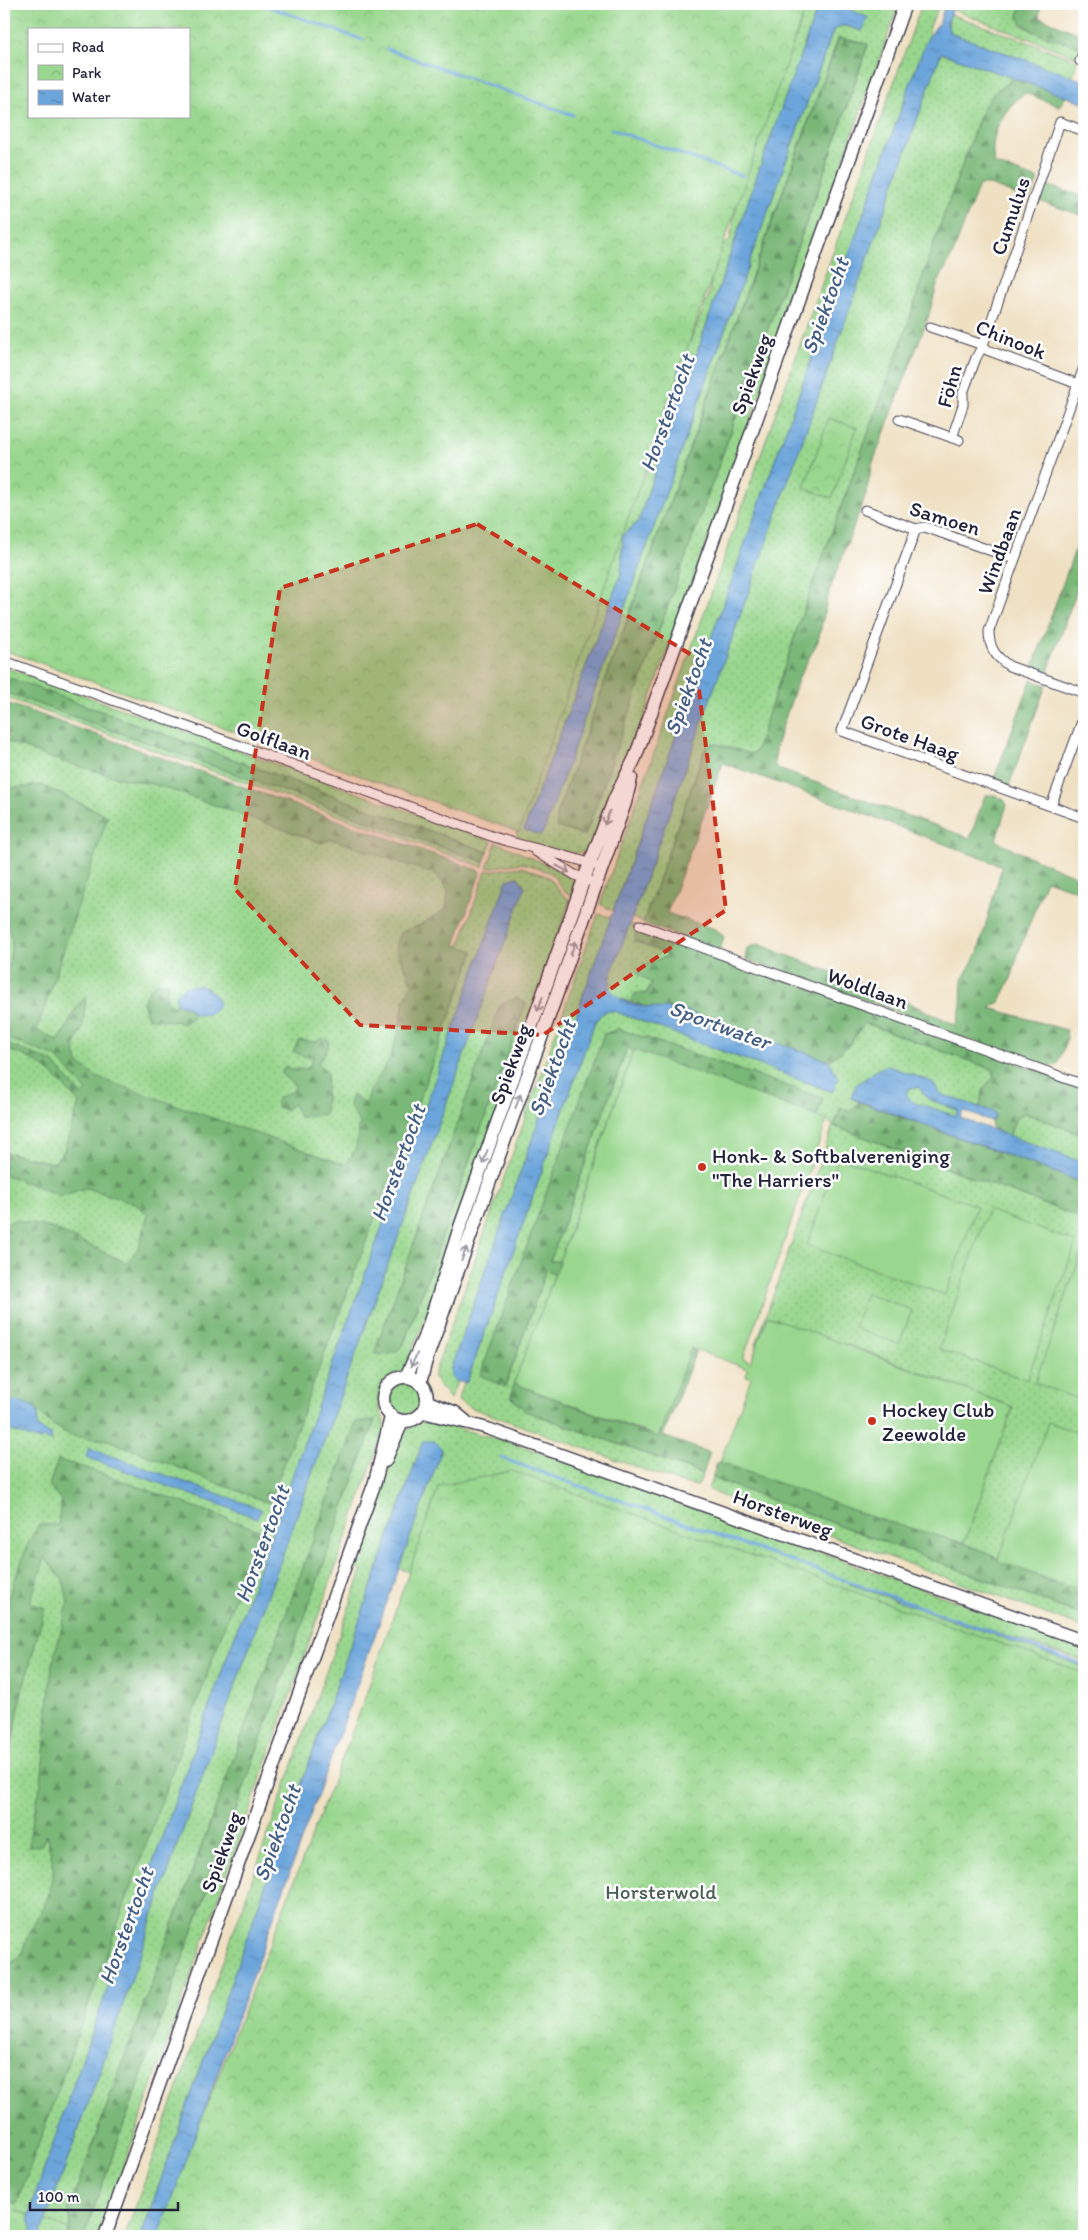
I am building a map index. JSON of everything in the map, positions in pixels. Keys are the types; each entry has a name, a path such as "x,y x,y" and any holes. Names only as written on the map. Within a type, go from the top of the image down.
{"main road":[{"name":"Spiekweg","path":"406,1377 427,1331 447,1273 460,1227 596,866 615,798 635,758 905,4"},
{"name":"Spiekweg","path":"420,1383 590,881"},
{"path":"406,1377 420,1383 427,1394 425,1407 418,1418 397,1420 385,1410 382,1401 384,1392 389,1384 397,1378 406,1377"},
{"name":"Spiekweg","path":"105,2236 397,1420"}],"street":[{"path":"1080,61 1084,51"},
{"name":"Cumulus","path":"983,346 1060,122 1084,131"},
{"name":"Chinook","path":"930,327 1078,384"},
{"name":"Föhn","path":"899,419 956,439 963,405 963,393 983,346"},
{"name":"Windbaan","path":"1084,367 989,631 989,643 998,659 1009,666 1084,692"},
{"name":"Samoen","path":"864,510 916,530 925,527 1014,559"},
{"name":"Grote Haag","path":"916,530 842,731 1084,818"},
{"name":"Golflaan","path":"4,661 533,850 561,854 596,866"},
{"path":"1052,806 1084,716"},
{"name":"Golflaan","path":"533,850 554,864 590,881"},
{"name":"Woldlaan","path":"640,925 1084,1085"},
{"name":"Horsterweg","path":"425,1407 451,1421 468,1422 1084,1641"}],"highlighted area":[{"path":"477,524 695,657 726,910 543,1035 360,1025 235,889 280,588"}],"green space":[{"path":"4,4 807,4 519,832 4,650"},
{"path":"783,4 819,4 755,181 697,353 677,370 685,390 682,398 671,406 668,431 641,514 637,523 623,535 621,574 524,829 541,835 833,31 843,26 861,31 868,18 838,4 899,4 609,812 591,846 586,851 580,853 553,850 518,840 515,825 580,649 588,604 602,580 612,529 621,506 645,476 666,401 655,366 672,349 690,342 709,295 715,255 730,239 736,208 734,195 644,154 613,136 607,128 606,116 627,112 747,157 756,146 770,99 800,27","holes":["838,39 868,45 822,179 585,835 557,827 556,816"]},
{"path":"922,4 945,4 943,7 939,6 930,26 929,36 613,911 600,904"},
{"path":"954,4 1022,4 1018,15 1022,25 1031,30 1082,47 1079,58 951,9"},
{"path":"1022,4 1041,4 1039,17 1084,36 1082,47 1045,36 1026,26 1020,21 1018,15"},
{"path":"950,14 1077,60 1073,77 950,33 948,27"},
{"path":"839,38 868,44 822,179 585,836 557,827 556,816"},
{"path":"941,53 1012,77 1008,83 995,92 983,108 933,245 907,327 807,600 756,751 751,754 714,743 705,749 643,923 632,918"},
{"path":"1012,77 1066,97 1059,106 1025,93 1004,115 995,134 993,154 995,164 1038,179 1032,195 1027,199 990,185 979,185 954,251 937,285 928,318 872,465 866,494 829,592 818,641 799,677 777,743 774,765 781,770 970,838 985,795 995,795 1004,800 1007,805 996,840 1003,845 1070,874 1084,878 1084,893 1046,880 1018,954 1012,976 1000,1002 990,1008 1066,1030 1067,1039 1057,1065 1046,1067 922,1023 882,1006 745,959 747,948 758,944 894,996 956,1025 961,1006 962,980 978,952 1002,866 723,763 667,913 715,929 724,937 720,951 643,923 705,749 714,743 751,754 756,751 807,600 907,327 933,245 983,108 995,92 1008,83"},
{"path":"1046,185 1084,197 1084,216 1039,201"},
{"path":"829,418 857,428 832,498 804,488"},
{"path":"1084,525 1084,570 1047,674 1032,669"},
{"path":"4,667 492,841 488,852 4,676"},
{"path":"4,676 488,852 484,862 4,692"},
{"path":"1031,680 1046,685 1009,786 993,781"},
{"path":"4,692 484,862 483,867 4,697"},
{"path":"4,702 481,871 455,945 474,951 269,1503 108,1440 71,1436 53,1425 30,1406 4,1400 4,1224 15,1220 55,1229 127,1263 139,1247 148,1214 135,1203 86,1188 61,1196 4,1174 4,1152 54,1163 64,1151 79,1103 46,1069 27,1057 4,1049 4,1043 53,1062 82,1096 87,1091 56,1057 4,1037 4,972 8,974 12,941 4,909 4,789 41,785 108,816 37,1030 58,1041 77,1007 86,996 83,1026 74,1047 78,1063 96,1077 346,1165 356,1148 360,1124 349,1105 352,1095 366,1104 370,1092 390,1058 399,1031 404,1001 412,983 396,949 400,933 420,925 446,909 448,891 437,875 331,839 322,843 157,785 120,778 50,758 4,740"},
{"path":"4,719 442,875 454,886 460,925 455,946 330,1337 474,951 459,947 486,871 522,867 549,877 561,893 570,900 441,1284 403,1371 391,1377 382,1385 378,1403 384,1430 99,2236 84,2236 374,1420 356,1423 69,2210 70,2236 40,2236 105,2057 177,1846 525,887 518,877 507,880 88,2043 32,2204 29,2218 19,2236 10,2208 4,2205","holes":["516,998 526,1003 403,1346 382,1355 375,1353 500,1006"]},
{"path":"496,842 565,873 571,878 576,889 574,897 563,890 551,873 523,863 487,868"},
{"path":"598,914 611,917 451,1368 451,1377 457,1382 450,1399 433,1377"},
{"path":"630,924 639,927 634,941 670,955 644,966 638,973 652,984 645,994 636,994 630,1002 614,996 609,988 612,971"},
{"path":"639,927 1084,1087 1084,1135 1024,1113 1016,1118 1009,1136 992,1129 991,1121 995,1119 994,1112 980,1107 983,1090 994,1077 994,1070 865,1023 849,1045 829,1061 678,1008 652,1009 630,1002 636,993 646,994 652,984 637,973 644,966 669,955 634,941"},
{"path":"157,983 169,983 166,994 167,1002 172,1005 186,1006 194,1016 183,1024 148,1018 143,1002 151,987"},
{"path":"516,998 526,1003 403,1346 390,1354 374,1353 500,1005"},
{"path":"607,1011 614,1011 830,1091 838,1078 829,1061 849,1045 865,1023 994,1070 994,1077 983,1090 980,1107 939,1094 932,1082 888,1066 880,1068 856,1085 851,1098 859,1102 849,1112 841,1107 834,1126 1084,1219 1084,1597 964,1543 1013,1407 846,1344 837,1372 756,1344 833,1126 827,1120 817,1116 822,1098 619,1029 604,1034 509,1298 505,1387 546,1270 555,1273 511,1397 525,1411 703,1474 698,1486 678,1482 472,1408 458,1400 464,1383 467,1382 594,1024 600,1015"},
{"path":"619,1029 823,1098 817,1116 627,1048 550,1261 558,1261 684,1304 679,1317 546,1270 505,1387 480,1375 604,1034"},
{"path":"322,1038 329,1041 328,1048 318,1063 327,1072 325,1115 317,1114 299,1117 293,1104 285,1110 277,1107 277,1098 293,1091 295,1086 281,1074 285,1066 294,1070 309,1068 313,1056 303,1056 293,1051 299,1040 316,1042"},
{"path":"627,1048 634,1050 559,1262 550,1261"},
{"path":"634,1050 827,1120 743,1359 751,1362 768,1316 1013,1407 964,1543 878,1519 720,1462 751,1378 746,1376 748,1369 691,1348 658,1437 514,1383 546,1299"},
{"path":"919,1087 928,1099 958,1110 956,1117 910,1101 906,1094 909,1088"},
{"path":"859,1102 1084,1183 1084,1219 834,1126 841,1107 849,1112"},
{"path":"1024,1113 1084,1135 1084,1163 1009,1136 1016,1118"},
{"path":"838,1157 977,1206 945,1295 807,1245"},
{"path":"988,1210 1076,1242 1027,1380 939,1349"},
{"path":"1084,1246 1084,1401 1035,1383"},
{"path":"866,1293 912,1310 899,1344 854,1328"},
{"path":"684,1347 696,1351 663,1436 710,1453 703,1474 525,1411 511,1396 514,1383 649,1435"},
{"path":"405,1382 417,1386 421,1398 417,1410 405,1414 393,1410 389,1398 393,1386"},
{"path":"375,1420 84,2236 70,2236 69,2210 356,1422"},
{"path":"421,1422 435,1422 519,1445 1084,1647 1084,1661 849,1584 1084,1667 1084,1683 422,1578 399,1568 442,1449 423,1441 141,2236 125,2236 362,1571 352,1567 384,1486 398,1442 409,1428"},
{"path":"1048,1422 1084,1435 1084,1592 998,1561"},
{"path":"58,1460 92,1470 259,1530 17,2204 4,2199 4,1968 20,1957 30,1932 48,1898 54,1868 46,1834 42,1845 29,1846 31,1825 41,1784 52,1665 68,1604 64,1582 45,1558 30,1603 45,1608 21,1696 4,1787 4,1609 29,1541 39,1525 58,1525 61,1500 49,1485"},
{"path":"720,1462 878,1519 964,1543 1084,1597 1084,1616 712,1478 717,1463"},
{"name":"Horsterwold","path":"512,1471 1084,1673 1084,2236 156,2236 358,1717 439,1486"},
{"path":"712,1478 1084,1616 1084,1628 722,1496 708,1489"},
{"path":"4,2206 69,2230 67,2236 4,2236"}],"water":[{"path":"819,4 838,4 868,18 862,31 840,26 833,31 545,828 541,835 524,830 621,574 623,535 637,523 641,514 668,431 671,405 682,398 685,390 677,370 697,353 755,181"},
{"name":"Sportwater","path":"945,4 954,4 947,24 950,33 1084,81 1084,103 941,53 612,971 609,987 622,1000 630,1004 649,1008 678,1008 829,1061 838,1078 833,1091 830,1091 614,1011 607,1011 602,1014 594,1024 467,1382 457,1382 451,1377 451,1368 913,76 926,41 940,21"},
{"path":"518,877 525,887 177,1846 105,2057 40,2236 34,2236 29,2218 32,2204 88,2043 507,880"},
{"path":"199,985 212,993 218,1002 219,1006 209,1014 196,1015 186,1006 176,1004 176,994 184,987"},
{"path":"888,1066 932,1082 940,1094 994,1112 996,1116 991,1121 963,1111 960,1118 1084,1163 1084,1183 851,1098 856,1085 880,1068","holes":["919,1087 928,1099 958,1110 956,1116 910,1101 906,1094 909,1088"]},
{"path":"4,1400 32,1406 38,1414 38,1428 51,1435 52,1441 41,1438 40,1441 4,1428"},
{"path":"423,1441 434,1441 442,1449 159,2236 141,2236"},
{"path":"89,1448 261,1509 257,1518 86,1457"}],"waterway":[{"path":"261,4 363,40"},
{"path":"387,49 573,115"},
{"path":"611,129 742,176"},
{"path":"501,1458 1084,1665"}],"place":[{"name":"Honk- & Softbalvereniging \"The Harriers\"","path":"702,1167"},
{"name":"Hockey Club Zeewolde","path":"872,1421"}],"water label":[{"name":"Spiektocht","path":"825,306"},
{"name":"Horstertocht","path":"667,413"},
{"name":"Spiektocht","path":"688,687"},
{"name":"Spiektocht","path":"552,1068"},
{"name":"Horstertocht","path":"398,1163"},
{"name":"Horstertocht","path":"262,1544"},
{"name":"Spiektocht","path":"277,1833"},
{"name":"Horstertocht","path":"126,1926"}]}
